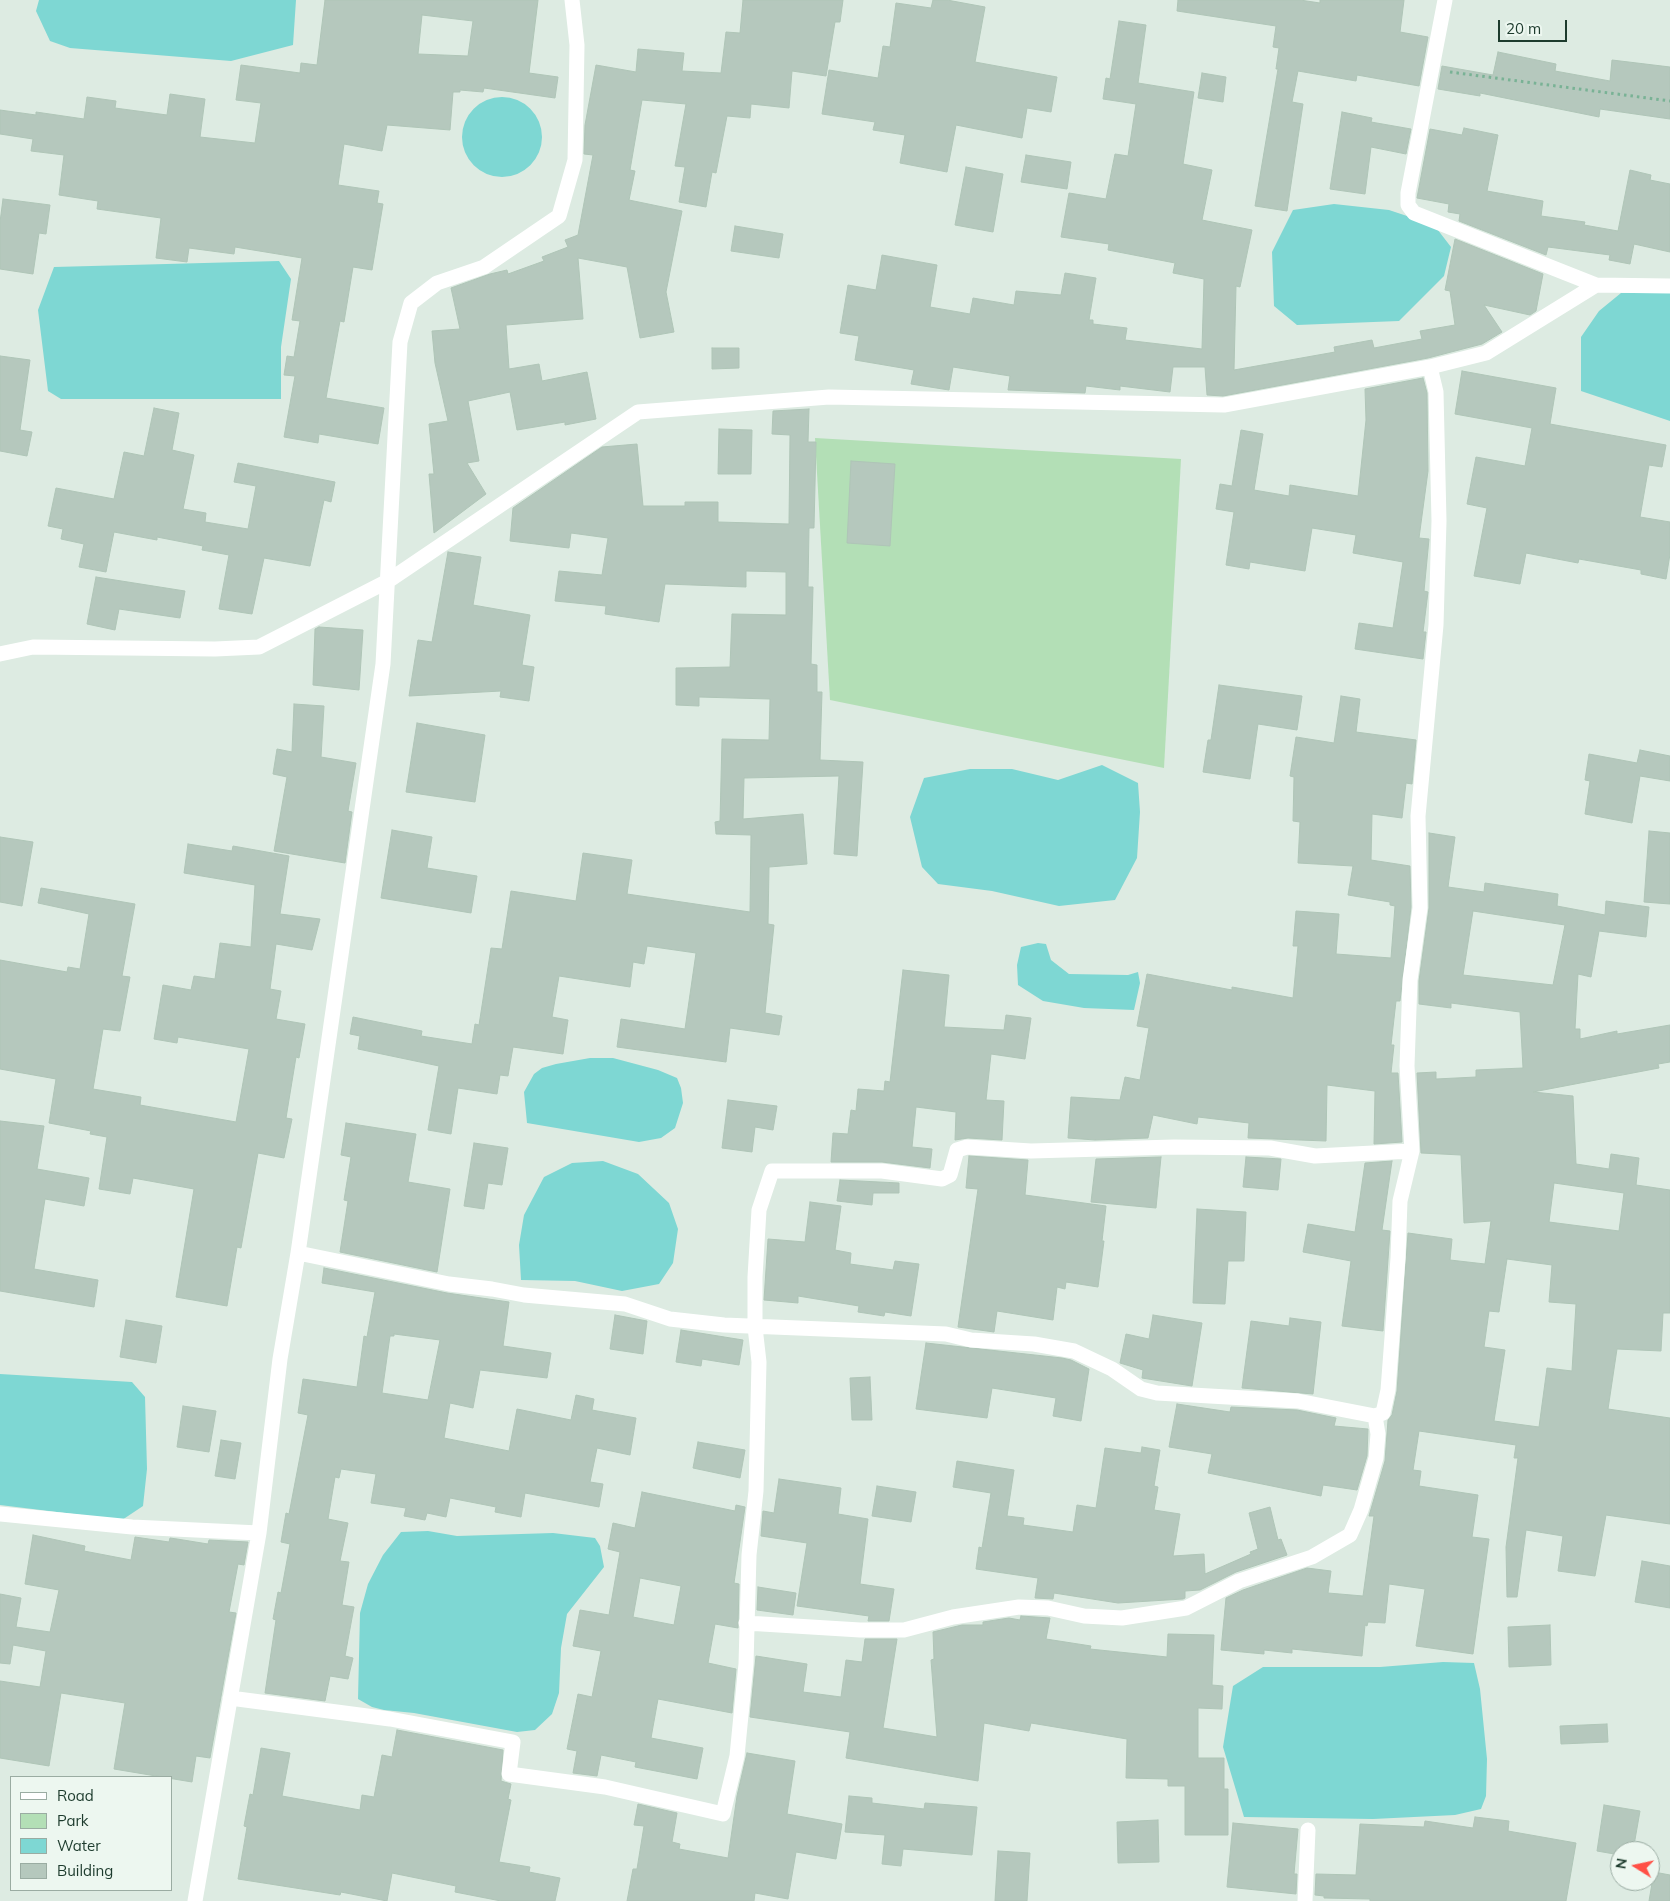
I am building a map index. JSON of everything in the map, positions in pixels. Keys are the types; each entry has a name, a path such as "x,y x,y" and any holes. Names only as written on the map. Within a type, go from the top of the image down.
{"street":[{"path":"195,1901 259,1533 280,1359 298,1253 383,664 400,342 411,303 437,283 484,267 559,216 575,160 577,45 572,0"},
{"path":"1445,0 1408,193 1408,205 1414,213 1596,285 1670,286"},
{"path":"0,654 33,647 215,649 259,647 388,581 638,412 829,397 1224,405 1430,366 1486,353 1596,285"},
{"path":"298,1253 449,1284 524,1295 626,1304 670,1319 755,1326 946,1334 971,1340 1034,1344 1074,1351 1112,1369 1142,1389 1157,1393 1298,1401 1375,1416 1383,1413 1388,1390 1398,1258 1400,1201 1412,1151 1407,1066 1410,980 1420,908 1418,816 1436,625 1439,520 1436,392 1430,366"},
{"path":"230,1698 390,1719 513,1742 509,1774 605,1787 723,1814 737,1756 746,1664 749,1555 756,1492 759,1362 755,1326 759,1210 772,1171 882,1171 942,1179 950,1175 957,1150 967,1148 1031,1151 1174,1146 1270,1148 1315,1156 1412,1151"},
{"path":"746,1623 860,1630 904,1630 953,1617 1019,1607 1048,1608 1084,1616 1122,1618 1186,1608 1239,1580 1312,1557 1350,1535 1361,1510 1376,1458 1378,1434 1375,1416"},
{"path":"0,1514 132,1527 259,1533"},
{"path":"1305,1901 1308,1830"}],"path":[{"path":"1432,70 1670,101"}],"green space":[{"path":"815,438 1181,459 1164,768 830,700"}],"water":[{"path":"39,0 296,0 293,45 231,61 70,48 50,41 36,11"},
{"path":"494,97 510,97 531,108 542,129 542,145 531,166 510,177 494,177 480,171 468,159 462,145 462,129 468,115 480,103"},
{"path":"1334,204 1389,210 1434,225 1451,247 1444,276 1399,321 1297,325 1274,306 1272,252 1293,210"},
{"path":"279,261 291,279 281,347 281,399 61,399 48,391 38,310 54,267"},
{"path":"1621,293 1670,293 1670,421 1581,391 1581,337 1599,311"},
{"path":"1102,765 1138,783 1140,812 1137,858 1115,900 1059,906 992,891 938,884 922,867 910,817 924,778 970,769 1012,769 1058,780"},
{"path":"1038,943 1046,944 1051,960 1069,974 1128,975 1138,972 1140,983 1134,1010 1084,1008 1043,1001 1018,985 1017,965 1021,947"},
{"path":"590,1058 613,1058 658,1070 677,1078 681,1088 683,1103 675,1128 661,1138 639,1142 527,1123 524,1092 534,1074 542,1068 556,1064"},
{"path":"603,1161 638,1174 669,1203 678,1229 673,1263 659,1284 622,1291 575,1281 521,1280 519,1245 524,1215 544,1177 572,1163"},
{"path":"0,1374 132,1382 145,1397 147,1469 143,1506 122,1520 0,1505"},
{"path":"428,1531 457,1536 553,1533 595,1538 600,1546 604,1567 567,1614 561,1648 559,1693 552,1714 535,1730 517,1732 414,1713 384,1710 372,1707 358,1699 360,1613 368,1584 383,1555 401,1532"},
{"path":"1443,1662 1474,1663 1480,1689 1487,1759 1486,1796 1481,1809 1455,1815 1373,1819 1244,1817 1223,1747 1233,1686 1263,1667 1380,1667"}],"building":[{"path":"325,0 538,0 529,73 558,77 555,98 484,88 483,92 460,90 460,92 453,92 450,130 387,125 382,151 344,144 338,185 379,191 377,203 383,204 372,270 353,267 344,322 340,321 326,398 384,408 378,444 319,434 318,443 284,437 295,376 284,375 287,356 294,357 300,321 292,320 302,258 235,247 234,254 189,248 187,262 156,258 161,218 97,209 98,201 59,195 64,155 31,151 33,139 0,134 0,110 36,115 36,112 84,119 87,97 116,101 115,108 167,115 170,94 205,99 200,137 255,143 261,103 236,100 241,65 300,73 301,63 317,65","holes":["422,15 473,21 468,56 418,54"]},
{"path":"743,0 843,0 840,22 835,22 826,76 792,71 789,108 751,104 750,118 727,116 716,173 712,172 706,207 679,202 685,167 675,166 686,104 642,100 630,170 635,171 629,200 682,211 666,292 674,332 640,338 627,267 578,258 583,319 506,325 509,369 539,364 542,381 587,372 596,419 565,425 565,422 517,430 510,392 468,401 479,461 467,463 486,494 434,533 429,474 434,474 429,424 448,421 435,363 432,331 460,329 451,288 490,274 507,270 508,274 544,261 542,257 568,247 565,240 578,235 593,155 584,154 585,125 596,65 636,72 638,49 684,53 682,71 721,73 726,32 740,33"},
{"path":"933,0 947,0 985,7 975,62 1057,77 1051,112 1027,108 1022,138 956,125 947,172 900,163 905,135 873,130 875,122 822,114 829,70 878,78 883,46 890,47 896,3 931,8"},
{"path":"1178,0 1300,0 1320,3 1320,0 1404,0 1400,32 1428,37 1419,86 1357,75 1356,81 1298,71 1292,102 1303,104 1287,211 1255,206 1278,69 1276,69 1279,48 1273,47 1276,26 1177,11"},
{"path":"1119,21 1146,25 1138,83 1194,92 1183,164 1212,170 1202,220 1252,230 1240,287 1236,286 1234,370 1335,352 1334,347 1372,340 1374,348 1422,339 1420,331 1455,325 1450,291 1445,290 1455,239 1543,274 1536,311 1530,315 1484,305 1502,332 1482,344 1428,358 1223,396 1207,395 1205,367 1173,367 1170,392 1120,386 1120,390 1086,386 1085,393 1008,390 1010,376 953,367 949,390 911,384 914,370 855,360 859,336 840,333 848,285 876,290 882,255 937,265 930,307 970,314 973,298 1014,305 1016,291 1061,295 1065,273 1096,278 1089,320 1093,320 1093,324 1127,328 1125,340 1202,349 1204,279 1173,273 1175,263 1108,250 1109,244 1061,237 1069,193 1106,199 1115,154 1128,156 1136,104 1103,99 1106,78 1110,79"},
{"path":"1498,52 1556,64 1555,71 1610,81 1612,60 1670,67 1670,119 1600,109 1599,117 1480,93 1480,96 1438,89 1442,66 1493,75"},
{"path":"1202,73 1226,77 1223,102 1198,98"},
{"path":"1342,112 1372,118 1371,122 1411,129 1406,154 1371,147 1365,194 1330,189"},
{"path":"1464,128 1498,135 1487,191 1543,201 1541,216 1585,222 1584,225 1618,231 1630,170 1651,175 1650,180 1670,184 1670,252 1634,244 1630,264 1609,260 1610,255 1548,247 1546,255 1459,221 1460,214 1448,212 1449,204 1417,198 1430,129 1462,135"},
{"path":"1026,155 1071,162 1067,189 1021,182"},
{"path":"966,167 1003,174 993,232 955,225"},
{"path":"3,199 50,205 46,234 39,233 33,274 0,269 0,222"},
{"path":"735,226 783,234 779,258 731,251"},
{"path":"712,348 739,348 739,368 712,369"},
{"path":"0,356 30,360 20,430 32,432 27,456 0,451"},
{"path":"1462,371 1556,388 1550,424 1666,445 1662,467 1649,465 1640,517 1670,522 1670,554 1666,579 1641,574 1641,570 1579,559 1578,563 1526,553 1520,584 1474,576 1487,508 1467,504 1476,457 1525,466 1532,428 1455,414"},
{"path":"1423,378 1427,393 1428,471 1419,538 1429,539 1424,591 1428,592 1423,632 1426,632 1423,659 1355,649 1359,623 1393,628 1403,562 1353,553 1356,535 1312,528 1305,571 1250,562 1249,569 1226,565 1234,512 1216,509 1220,484 1232,486 1241,430 1263,434 1254,490 1289,496 1290,485 1358,496 1366,420 1365,389"},
{"path":"154,408 179,413 172,450 194,455 183,509 206,513 205,522 248,529 256,486 234,482 238,463 335,482 331,502 324,500 310,566 264,558 252,614 219,609 229,555 202,550 203,546 157,537 157,540 114,532 106,572 79,567 84,544 61,539 63,529 48,526 56,488 114,499 124,452 144,456"},
{"path":"809,409 808,442 816,442 814,528 809,528 808,587 813,587 811,664 817,665 817,692 822,692 820,760 863,762 857,856 834,854 839,776 744,778 743,819 803,814 807,864 769,867 768,924 774,925 765,1013 782,1016 779,1035 730,1028 726,1062 617,1047 621,1019 685,1029 696,953 647,946 644,964 633,962 630,987 559,976 552,1017 568,1020 563,1054 513,1047 508,1076 500,1075 497,1094 458,1088 451,1134 428,1130 439,1066 358,1049 360,1036 350,1034 353,1017 422,1031 421,1036 472,1044 475,1024 479,1025 491,948 502,949 511,891 576,901 583,853 632,860 627,894 750,912 751,835 716,834 715,822 720,821 722,739 769,740 770,699 699,697 699,706 676,705 676,668 730,667 732,614 786,615 786,572 746,571 746,587 665,584 659,622 605,614 606,606 555,601 559,571 602,575 608,538 571,533 569,548 510,541 513,508 602,447 637,444 643,506 685,506 685,502 718,502 718,522 789,524 790,435 772,434 773,411"},
{"path":"719,429 752,430 751,474 718,474"},
{"path":"851,461 895,464 890,546 847,543"},
{"path":"448,552 481,557 473,605 530,615 522,665 534,667 529,701 500,697 501,691 409,696 418,640 432,642"},
{"path":"96,577 185,591 180,618 119,609 115,630 87,624"},
{"path":"319,627 363,630 359,690 313,685 315,629"},
{"path":"1219,685 1302,696 1297,730 1258,724 1250,779 1203,772 1208,740 1211,740"},
{"path":"1341,696 1360,699 1356,732 1416,740 1412,784 1406,783 1402,818 1372,814 1371,860 1410,866 1411,907 1400,1001 1396,1001 1391,1045 1394,1045 1391,1073 1398,1073 1402,1142 1374,1144 1375,1091 1327,1085 1326,1141 1248,1138 1249,1123 1198,1117 1197,1124 1153,1115 1148,1138 1095,1140 1068,1138 1071,1097 1120,1100 1125,1077 1140,1080 1149,1028 1137,1026 1147,974 1232,990 1232,987 1293,998 1298,946 1293,946 1296,911 1339,914 1336,954 1391,958 1395,906 1390,905 1390,902 1348,895 1353,866 1298,863 1300,822 1293,821 1294,777 1290,776 1296,737 1334,743"},
{"path":"294,704 324,706 321,757 356,763 348,811 352,812 345,863 274,851 287,777 273,774 277,749 292,752"},
{"path":"417,723 485,735 475,802 406,792"},
{"path":"1640,750 1670,756 1670,781 1640,776 1632,823 1585,814 1590,781 1585,780 1589,754 1637,763"},
{"path":"392,830 432,837 427,868 477,876 471,913 381,898"},
{"path":"1649,831 1670,833 1670,904 1644,902"},
{"path":"1429,833 1455,837 1448,887 1484,892 1485,883 1558,894 1557,906 1605,915 1606,901 1649,907 1646,937 1599,931 1591,977 1578,974 1575,1029 1580,1029 1580,1039 1617,1031 1617,1034 1670,1025 1670,1062 1658,1064 1659,1068 1533,1092 1573,1096 1576,1164 1609,1169 1611,1154 1639,1158 1636,1185 1670,1190 1670,1313 1663,1313 1661,1351 1617,1349 1608,1409 1670,1418 1670,1524 1606,1515 1595,1576 1558,1571 1563,1536 1526,1530 1517,1597 1507,1597 1506,1547 1518,1458 1514,1458 1516,1445 1419,1431 1413,1470 1421,1471 1419,1486 1478,1495 1472,1537 1489,1539 1473,1654 1416,1646 1425,1589 1389,1584 1385,1623 1368,1622 1367,1626 1365,1625 1362,1656 1292,1649 1292,1653 1264,1650 1264,1654 1221,1650 1226,1598 1243,1590 1307,1568 1331,1571 1328,1593 1363,1596 1374,1516 1369,1516 1385,1461 1388,1420 1392,1415 1397,1391 1408,1233 1452,1239 1450,1260 1485,1264 1491,1221 1464,1223 1461,1155 1421,1153 1417,1073 1436,1072 1436,1079 1476,1077 1476,1070 1523,1068 1520,1012 1451,1003 1451,1008 1419,1004 1419,981 1429,908","holes":["1473,911 1565,925 1553,985 1463,975","1554,1183 1624,1193 1619,1231 1549,1222","1507,1259 1552,1265 1549,1302 1576,1304 1572,1371 1547,1368 1539,1427 1494,1421 1505,1350 1484,1347 1489,1311 1499,1312"]},
{"path":"0,837 33,842 22,906 0,902"},
{"path":"188,844 232,851 233,846 289,856 280,914 320,919 312,950 276,944 270,989 281,991 276,1019 305,1024 299,1058 296,1057 286,1118 292,1119 284,1158 258,1153 241,1248 237,1247 227,1306 176,1297 194,1189 133,1178 130,1194 99,1189 107,1137 90,1134 91,1131 49,1123 56,1079 0,1069 0,960 67,972 68,967 80,969 89,914 38,903 41,888 135,904 122,976 130,977 120,1031 103,1029 93,1089 141,1097 140,1105 236,1122 249,1049 178,1037 177,1043 154,1039 163,985 191,990 194,976 215,979 220,943 251,947 255,885 184,873"},
{"path":"903,970 949,975 944,1027 1004,1030 1006,1015 1031,1018 1025,1059 991,1054 986,1100 1004,1101 1002,1140 968,1138 955,1140 956,1112 916,1107 912,1147 932,1149 930,1168 882,1162 831,1162 833,1133 848,1134 851,1110 856,1111 858,1089 884,1091 885,1081 890,1082"},
{"path":"728,1100 777,1106 773,1130 755,1127 752,1152 722,1148"},
{"path":"0,1121 44,1126 37,1169 89,1178 84,1206 45,1199 34,1269 98,1280 94,1307 0,1291"},
{"path":"346,1123 416,1134 408,1182 450,1189 437,1272 340,1252 348,1201 344,1200 351,1157 341,1155"},
{"path":"474,1143 508,1148 502,1185 488,1183 484,1209 464,1206"},
{"path":"969,1156 1028,1160 1025,1195 1106,1206 1098,1287 1066,1282 1065,1289 1057,1287 1053,1320 997,1311 994,1332 958,1327 978,1189 966,1188"},
{"path":"1161,1157 1156,1208 1091,1202 1096,1159"},
{"path":"1246,1157 1281,1159 1278,1190 1243,1187"},
{"path":"1392,1161 1382,1230 1390,1231 1383,1331 1342,1326 1351,1261 1303,1252 1308,1224 1355,1232 1365,1163"},
{"path":"840,1180 899,1183 899,1193 873,1193 872,1205 837,1201"},
{"path":"810,1202 841,1206 835,1250 851,1253 850,1264 893,1270 895,1261 919,1264 911,1316 885,1312 884,1316 858,1312 859,1306 798,1296 798,1303 764,1300 768,1239 805,1242"},
{"path":"1197,1209 1246,1212 1244,1261 1228,1261 1225,1304 1193,1303"},
{"path":"324,1268 447,1293 509,1302 503,1346 551,1353 547,1378 480,1370 473,1408 450,1403 444,1438 509,1451 517,1409 571,1420 576,1395 594,1399 592,1410 636,1418 630,1455 597,1448 590,1482 603,1484 599,1507 525,1493 521,1517 495,1512 496,1507 450,1498 446,1517 427,1513 425,1520 404,1516 406,1508 371,1503 376,1474 341,1469 339,1478 335,1477 328,1519 348,1523 340,1561 349,1562 342,1605 354,1607 345,1656 353,1658 348,1679 330,1676 325,1701 265,1693 276,1620 273,1619 278,1592 281,1593 290,1544 281,1542 286,1513 289,1514 308,1415 298,1413 303,1379 357,1387 364,1336 367,1337 375,1292 322,1283","holes":["394,1334 440,1340 428,1400 382,1393 390,1336 394,1336"]},
{"path":"615,1315 647,1321 643,1354 610,1349"},
{"path":"1153,1315 1202,1323 1192,1386 1142,1378 1143,1370 1120,1363 1126,1334 1149,1339"},
{"path":"1290,1318 1321,1322 1313,1394 1242,1388 1251,1321 1289,1326"},
{"path":"126,1320 162,1326 156,1363 120,1357"},
{"path":"681,1330 743,1340 739,1365 702,1359 701,1366 676,1362"},
{"path":"926,1343 1062,1358 1071,1360 1089,1369 1081,1421 1053,1416 1056,1398 992,1388 987,1418 916,1409"},
{"path":"870,1377 872,1420 852,1420 850,1378"},
{"path":"1177,1404 1230,1412 1231,1407 1297,1410 1336,1418 1334,1426 1368,1429 1367,1456 1357,1490 1323,1485 1321,1496 1208,1473 1212,1454 1169,1447"},
{"path":"183,1406 216,1411 209,1452 177,1447"},
{"path":"221,1440 241,1443 235,1479 215,1476"},
{"path":"698,1442 745,1450 740,1478 693,1468"},
{"path":"1142,1447 1160,1450 1154,1486 1158,1487 1154,1510 1180,1514 1173,1556 1204,1554 1205,1574 1251,1554 1250,1552 1258,1549 1249,1513 1270,1507 1278,1540 1281,1539 1287,1555 1236,1572 1200,1590 1185,1591 1185,1598 1183,1599 1118,1603 1054,1593 1053,1599 1035,1598 1038,1578 976,1569 979,1547 982,1548 991,1493 953,1487 957,1461 1014,1470 1007,1516 1024,1518 1023,1525 1073,1532 1077,1505 1096,1508 1105,1448 1141,1453"},
{"path":"779,1479 841,1488 838,1514 868,1519 860,1584 894,1589 889,1621 868,1621 869,1616 797,1606 807,1543 761,1536 763,1511 774,1513"},
{"path":"877,1486 916,1492 911,1522 872,1516"},
{"path":"642,1492 735,1511 736,1505 745,1507 734,1583 739,1584 738,1628 715,1624 708,1663 736,1669 732,1713 658,1699 651,1738 703,1748 697,1779 635,1767 636,1762 601,1755 597,1776 573,1773 577,1751 567,1749 578,1694 592,1697 601,1651 573,1646 580,1610 609,1615 620,1552 608,1549 613,1523 635,1528","holes":["640,1578 681,1586 674,1625 633,1617"]},
{"path":"33,1535 85,1546 84,1551 131,1560 135,1537 169,1542 170,1538 208,1544 209,1540 248,1542 244,1565 238,1564 229,1612 236,1613 210,1758 196,1756 192,1782 172,1779 172,1776 156,1776 114,1769 125,1703 61,1693 49,1766 0,1758 0,1681 40,1687 46,1651 13,1645 10,1664 0,1663 0,1594 21,1598 16,1627 50,1632 59,1590 25,1584"},
{"path":"1642,1561 1670,1566 1670,1608 1635,1602"},
{"path":"758,1587 796,1593 793,1615 757,1610"},
{"path":"1021,1616 1050,1618 1046,1639 1091,1646 1090,1649 1167,1657 1168,1634 1214,1635 1212,1685 1223,1686 1222,1709 1198,1708 1198,1758 1224,1758 1224,1789 1228,1789 1228,1835 1185,1835 1185,1786 1168,1786 1168,1779 1126,1778 1127,1739 1031,1723 1029,1731 984,1723 978,1781 846,1758 850,1732 750,1717 756,1656 807,1664 803,1692 841,1697 846,1660 862,1662 865,1639 897,1639 883,1728 937,1737 931,1660 934,1659 933,1632 962,1625 983,1625 983,1622 1009,1618 1020,1620"},
{"path":"1550,1625 1551,1665 1509,1667 1508,1627"},
{"path":"1607,1724 1608,1742 1561,1744 1560,1726"},
{"path":"397,1730 503,1750 501,1781 511,1784 508,1799 511,1800 499,1862 530,1867 529,1872 560,1878 555,1901 501,1901 455,1892 456,1886 392,1873 387,1901 341,1892 340,1895 238,1879 247,1827 244,1826 250,1794 253,1795 261,1748 290,1753 282,1796 360,1810 362,1795 374,1797 382,1755 392,1757"},
{"path":"747,1753 795,1761 787,1814 842,1824 836,1859 796,1852 788,1899 755,1893 754,1901 627,1901 633,1869 637,1869 644,1826 634,1825 638,1804 677,1813 672,1842 680,1844 679,1849 728,1858 737,1796"},
{"path":"849,1796 872,1798 872,1803 924,1809 925,1803 977,1807 972,1855 903,1849 901,1866 882,1864 885,1835 845,1832"},
{"path":"1604,1805 1640,1811 1635,1841 1610,1841 1610,1853 1597,1851"},
{"path":"1475,1817 1509,1821 1508,1831 1576,1843 1566,1901 1370,1901 1370,1899 1324,1898 1324,1896 1315,1895 1316,1874 1356,1875 1360,1824 1424,1827 1425,1821 1473,1828"},
{"path":"1158,1820 1159,1862 1118,1863 1117,1822"},
{"path":"1233,1823 1298,1829 1294,1874 1297,1874 1296,1894 1227,1887"},
{"path":"998,1851 1030,1853 1027,1901 995,1901"},
{"path":"1660,1873 1670,1875 1670,1901 1649,1901 1651,1891 1660,1891"}]}
